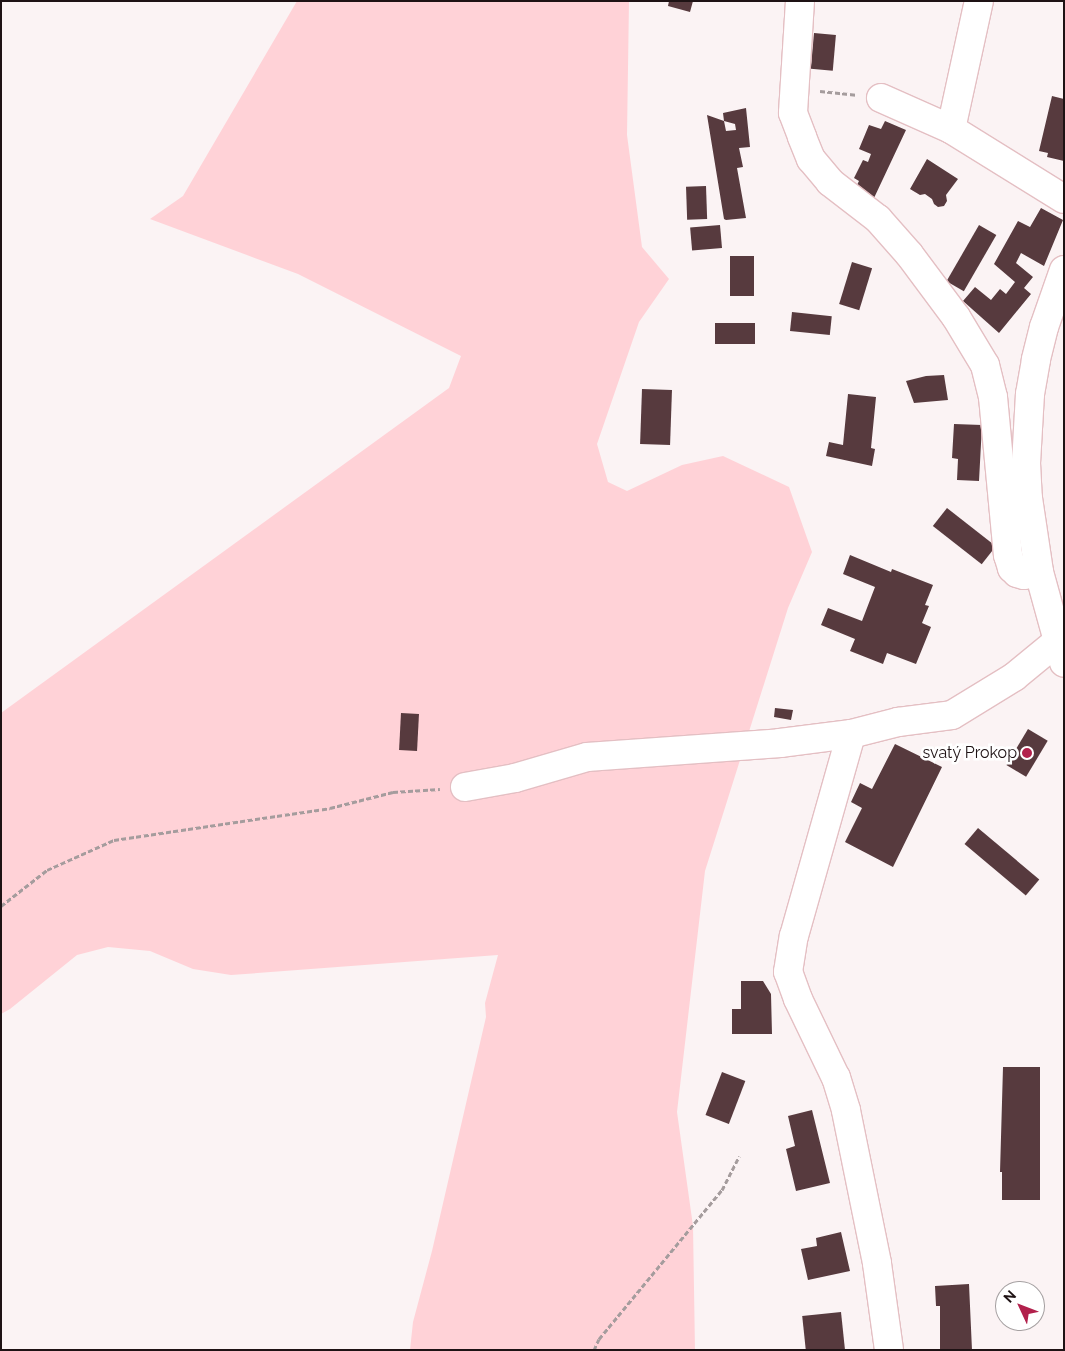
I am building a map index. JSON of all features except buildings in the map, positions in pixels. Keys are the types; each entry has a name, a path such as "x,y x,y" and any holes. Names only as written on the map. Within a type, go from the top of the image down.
{"street":[{"path":"800,1 793,88 793,113 811,159 830,182 878,219 909,254 956,317 985,365 993,398 1008,554 1012,568 1017,573 1024,575 1039,572"},
{"path":"951,130 979,1"},
{"path":"881,98 951,130 1064,199"},
{"path":"465,787 515,778 587,757 780,743 851,734 898,722 952,714 1062,646 1039,572 1028,498 1027,428 1036,360 1044,327 1064,270"},
{"path":"851,734 794,936 788,972 798,999 836,1078 846,1110 877,1263 889,1350"}],"path":[{"path":"793,88 881,98"},
{"path":"1,906 47,870 114,840 330,808 393,792 465,787"},
{"path":"594,1350 599,1339 722,1190 739,1156"}],"shaded area":[{"path":"297,1 629,1 627,135 642,247 669,279 639,322 597,444 608,482 627,491 682,465 723,456 789,487 812,552 788,608 705,871 677,1112 693,1226 695,1350 410,1350 413,1322 432,1251 486,1017 485,1003 498,955 231,975 193,969 150,951 108,947 77,955 10,1009 1,1014 1,713 449,388 461,356 298,274 150,219 183,196"}],"place":[{"name":"svatý Prokop","path":"1027,753"}]}
